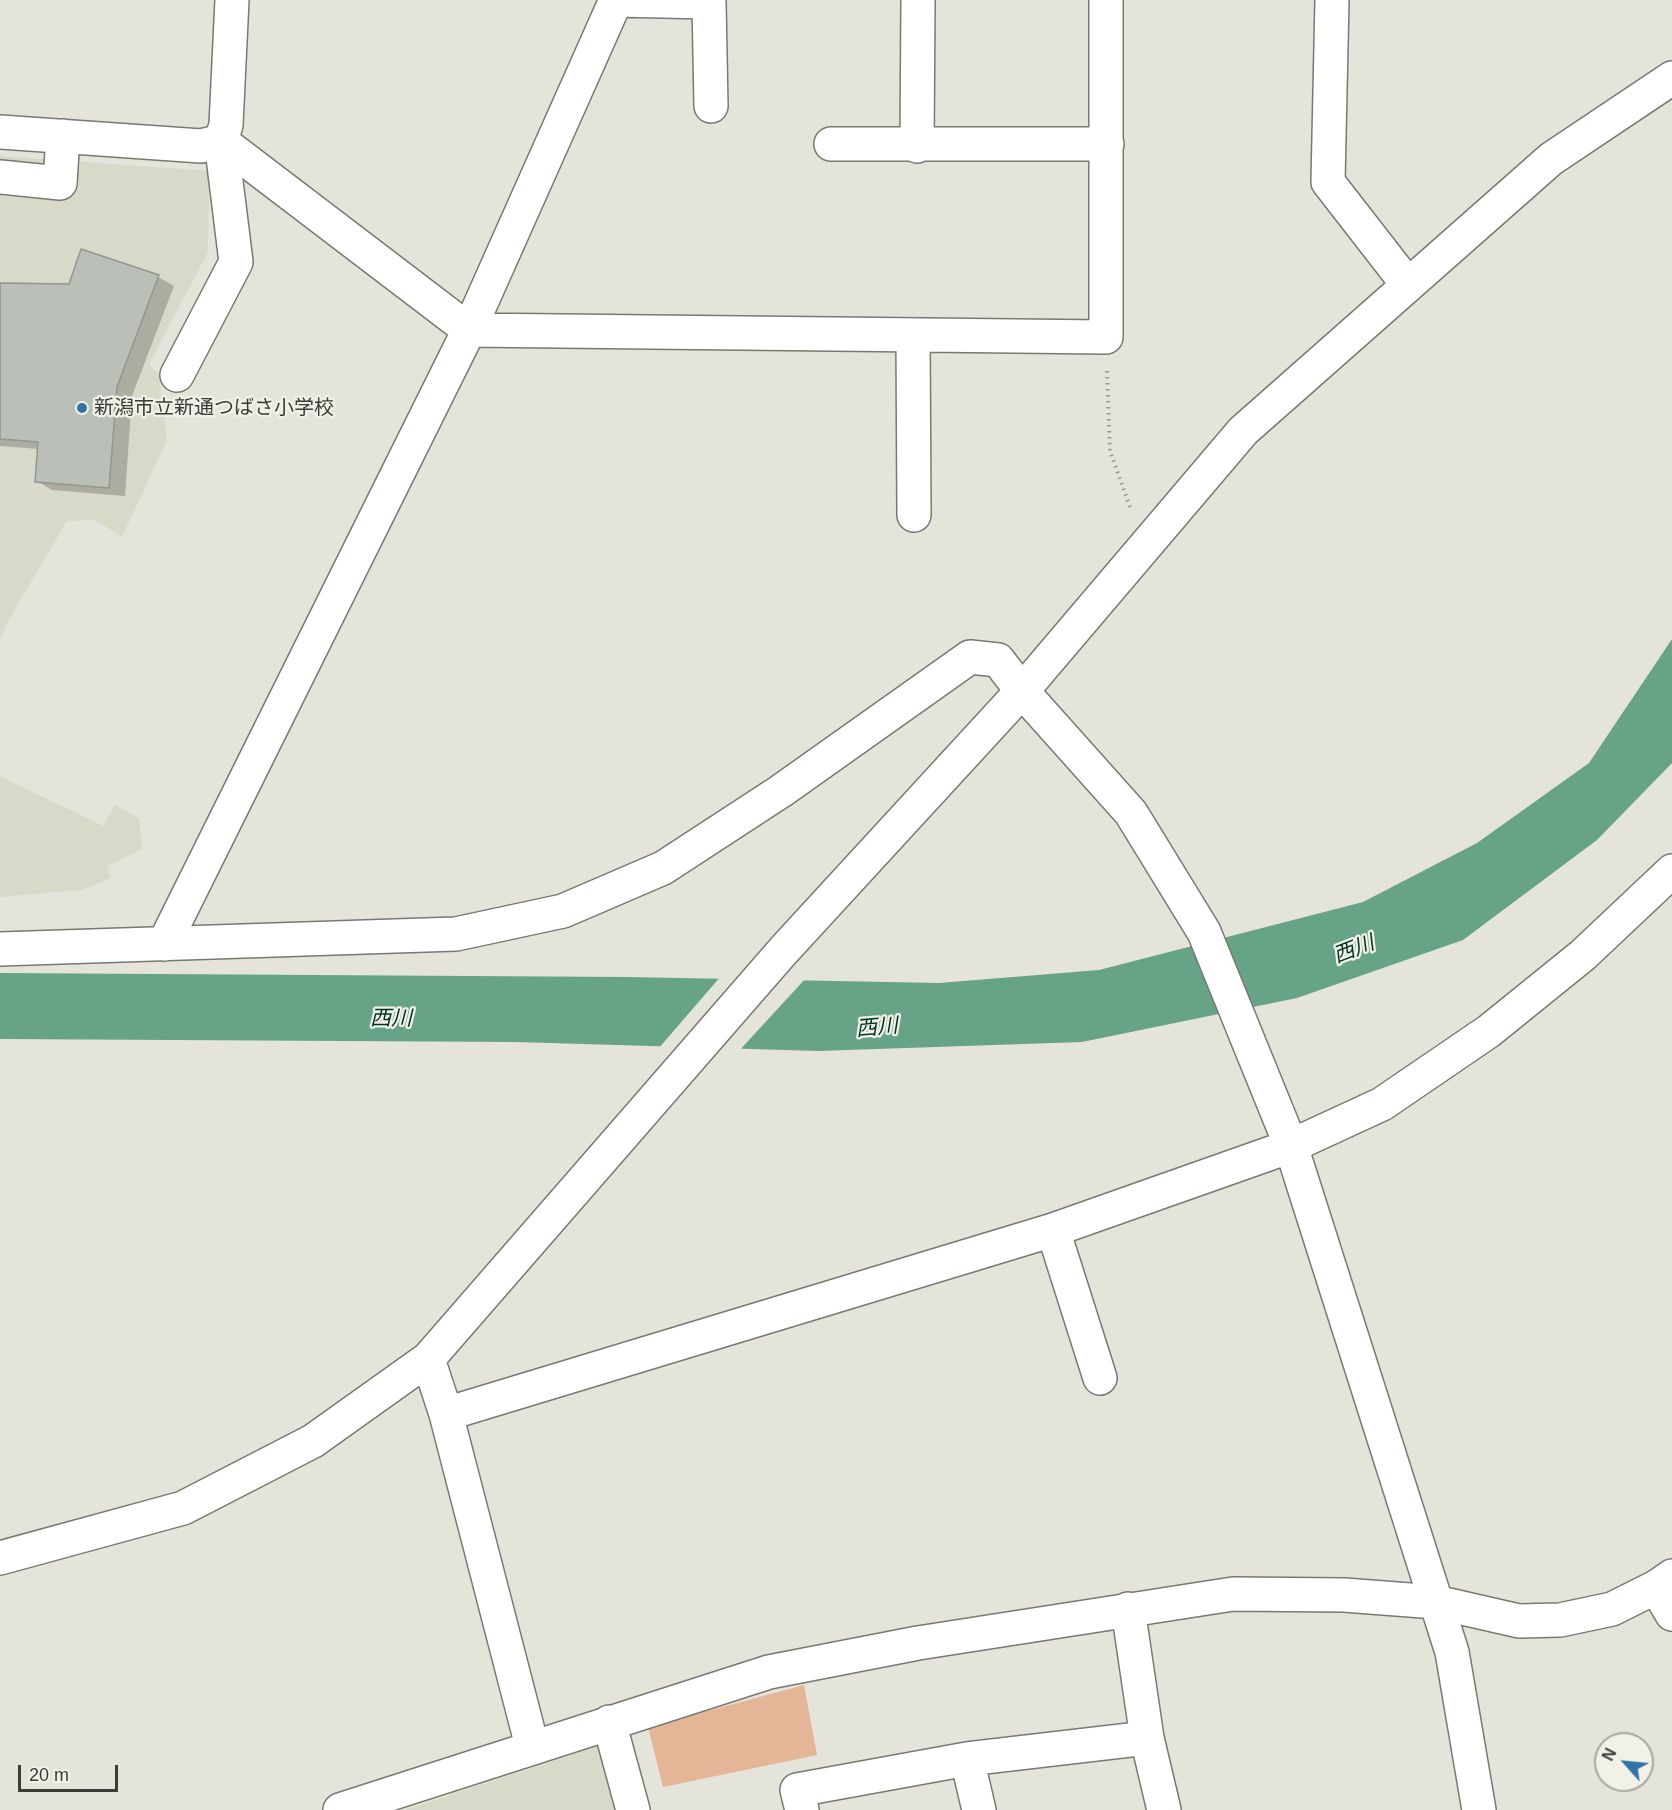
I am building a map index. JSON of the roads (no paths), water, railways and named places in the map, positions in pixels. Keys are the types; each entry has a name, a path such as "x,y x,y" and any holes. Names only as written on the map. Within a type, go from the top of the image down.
{"street":[{"path":"177,375 236,262 221,141 226,125 232,0"},
{"path":"164,944 469,330 616,0 710,2 711,106"},
{"path":"917,146 918,0"},
{"path":"221,141 469,330 1106,337 1106,0"},
{"path":"1332,0 1328,182 1408,285"},
{"path":"0,1558 183,1508 313,1441 428,1359 783,951 1022,691 1243,431 1551,159 1672,78"},
{"path":"0,132 201,146 221,141"},
{"path":"0,177 60,183 63,136"},
{"path":"831,144 917,146 1107,144"},
{"path":"913,335 914,515"},
{"path":"0,949 456,934 563,911 663,868 781,790 970,657 998,660 1022,691 1131,813 1204,932 1291,1146 1452,1652 1479,1810"},
{"path":"446,1414 1053,1230 1291,1146 1382,1104 1489,1031 1583,955 1672,871"},
{"path":"1053,1230 1100,1378"},
{"path":"428,1359 446,1414 532,1746"},
{"path":"344,1809 532,1746 769,1672 918,1643 1233,1594 1344,1595 1436,1602 1519,1621 1560,1620 1612,1609 1667,1592"},
{"path":"1128,1609 1147,1738 1164,1810"},
{"path":"609,1722 633,1810"},
{"path":"802,1810 797,1790 967,1759 1147,1738"},
{"path":"967,1759 979,1810"}],"water":[{"name":"西川","path":"1672,639 1672,763 1597,840 1463,940 1297,998 1082,1042 818,1051 516,1042 0,1039 0,973 627,977 939,983 1099,970 1363,902 1477,843 1589,763"}],"place":[{"name":"新潟市立新通つばさ小学校","path":"82,408"}]}
